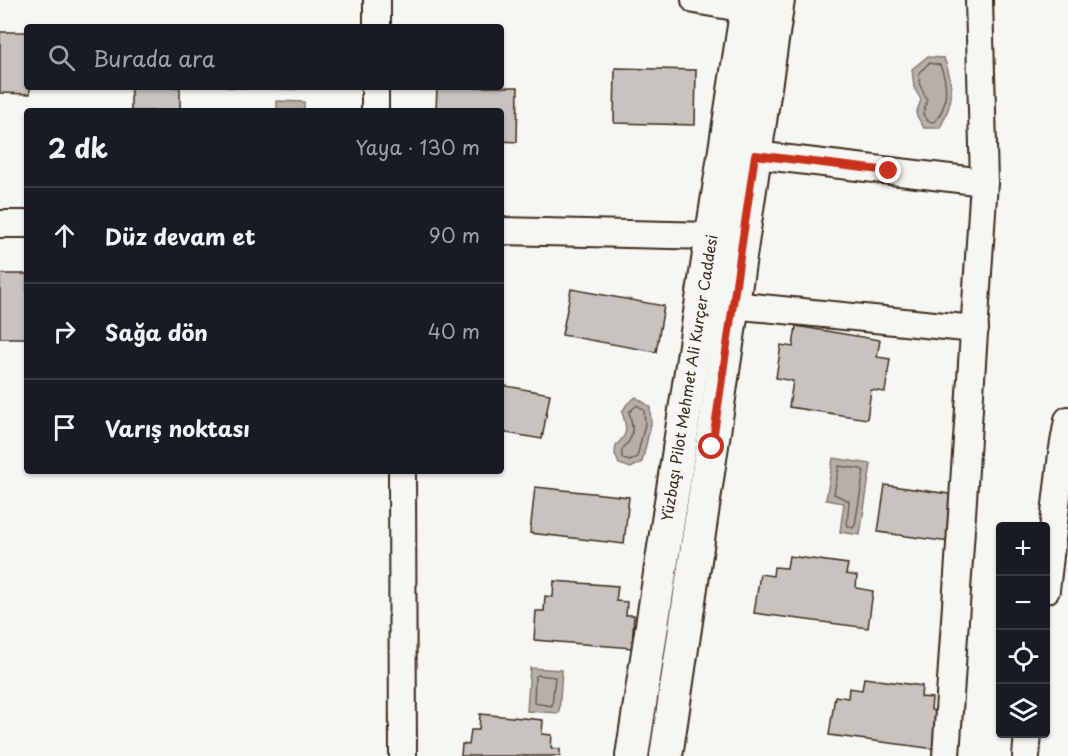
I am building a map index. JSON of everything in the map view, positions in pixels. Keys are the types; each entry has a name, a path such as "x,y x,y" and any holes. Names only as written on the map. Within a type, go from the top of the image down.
{"main road":[{"name":"Yüzbaşı Pilot Mehmet Ali Kurçer Caddesi","path":"666,756 778,0"},
{"name":"Yüzbaşı Pilot Mehmet Ali Kurçer Caddesi","path":"632,756 747,5"}],"street":[{"path":"377,0 377,24"},
{"path":"695,0 747,5"},
{"path":"946,756 984,182 979,0"},
{"path":"375,90 375,108"},
{"path":"755,155 984,182"},
{"path":"0,224 24,224"},
{"path":"504,231 712,236"},
{"path":"732,305 975,329"},
{"path":"1048,576 1068,420"},
{"path":"402,474 402,756"},
{"path":"1026,756 1028,738"}],"water":[{"path":"927,57 944,58 950,78 950,101 940,128 924,128 916,114 921,100 914,87 912,69"},
{"path":"277,101 304,102 304,108 277,108"},
{"path":"636,397 650,407 651,424 642,462 631,468 619,464 615,454 616,445 626,430 622,412 627,404"},
{"path":"833,458 871,464 860,535 840,532 844,503 826,500"},
{"path":"530,668 562,670 559,713 527,711"}],"building":[{"path":"0,32 24,32 24,90 30,90 30,94 0,93"},
{"path":"615,68 696,70 695,125 614,123"},
{"path":"504,87 518,87 517,142 504,141 504,108 436,108 437,90 504,90"},
{"path":"131,90 180,90 180,108 131,108"},
{"path":"0,274 24,274 24,338 0,338"},
{"path":"571,289 664,306 656,352 562,335"},
{"path":"796,326 880,340 877,357 890,359 885,392 871,390 867,419 789,407 793,381 776,378 781,345 793,347"},
{"path":"504,386 550,394 542,439 504,433"},
{"path":"885,485 956,495 949,542 878,532"},
{"path":"535,487 629,497 624,544 530,533"},
{"path":"789,556 848,564 846,574 857,576 856,588 873,591 868,628 754,613 760,574 773,576 774,567 787,568"},
{"path":"554,581 618,586 616,601 627,602 626,615 634,615 632,648 534,640 536,611 544,611 545,596 553,597"},
{"path":"864,678 922,686 921,697 932,698 931,710 948,713 943,750 829,735 835,696 848,698 849,688 862,690"},
{"path":"480,714 543,720 542,734 552,735 551,748 560,749 560,756 461,756 462,744 469,745 471,730 479,730"}],"route":[{"path":"712,447 755,155 889,171"}]}
